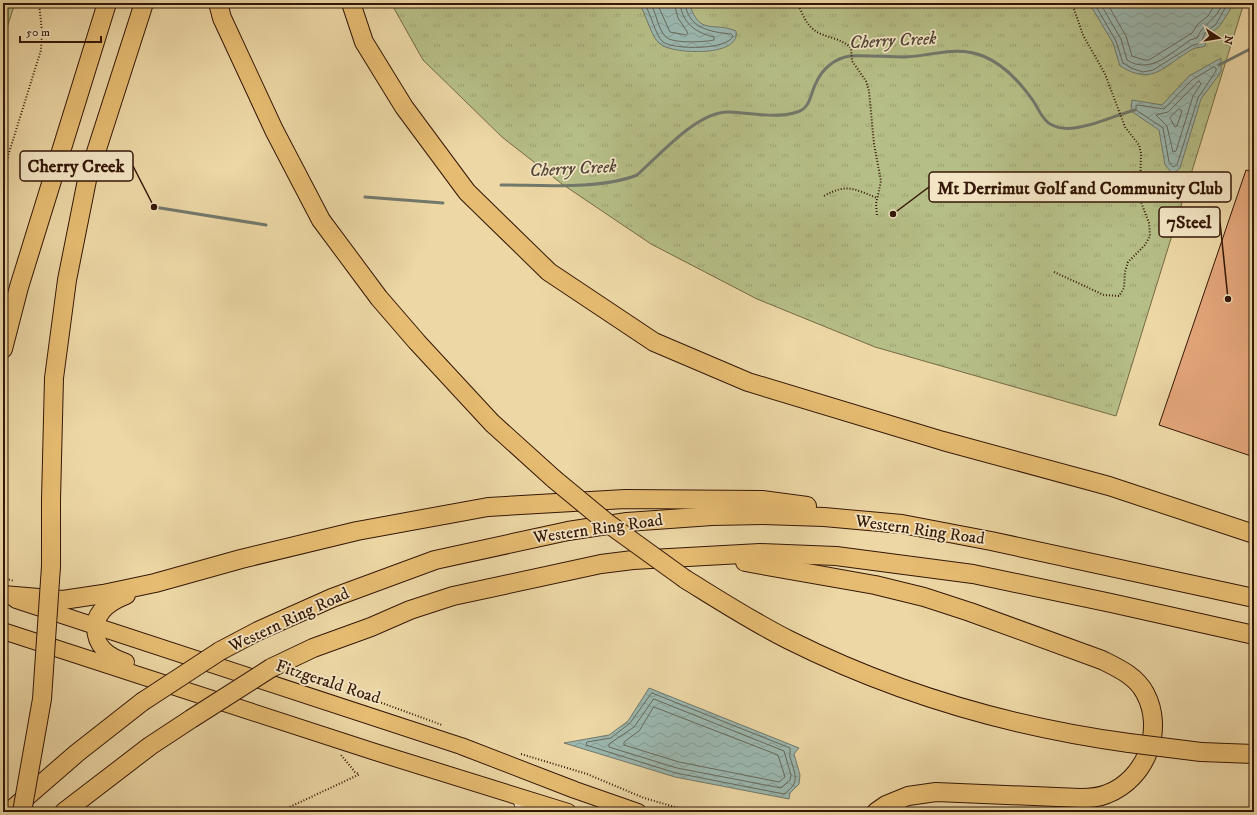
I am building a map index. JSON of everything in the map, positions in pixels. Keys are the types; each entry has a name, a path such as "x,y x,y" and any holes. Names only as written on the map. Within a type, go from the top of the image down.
{"highway":[{"path":"3,349 19,287 107,3"},
{"path":"22,812 42,699 52,566 51,492 54,378 72,246 87,180 144,3"},
{"path":"218,3 222,18 274,130 321,220 379,298 417,342 492,423 554,479 606,522 685,579 735,611 789,640 880,679 956,705 1024,724 1091,738 1201,752 1254,754"},
{"path":"351,3 364,42 368,49 404,107 467,192 549,272 654,342 748,382 943,441 1108,486 1254,534"},
{"path":"3,596 64,600 103,594 154,583 241,559 357,531 488,507 625,499 762,500 839,510 902,524"},
{"name":"Western Ring Road","path":"9,812 77,753 142,702 220,652 258,631 332,598 435,560 568,531 627,522 712,516 763,515 824,517 902,524 991,541 1254,598"},
{"name":"Western Ring Road","path":"64,812 150,746 271,668 313,648 371,627 410,610 453,596 601,564 633,560 681,559 760,553 836,556 973,574 1254,635"},
{"path":"681,559 739,561 875,585 924,597 970,612 1102,660 1119,668 1133,678 1145,693 1152,718 1153,728 1147,757 1141,768 1133,777 1125,784 1107,794 1095,798 1080,798 936,792 908,796 886,805 876,812"},
{"path":"95,626 98,615 108,604 117,598 154,583"}],"main road":[{"name":"Fitzgerald Road","path":"3,596 461,746 575,790 638,812"},
{"path":"95,626 98,644 101,648 116,658 430,761 519,802"},
{"path":"3,631 519,802 568,812"}],"path":[{"path":"3,172 41,50 42,32 39,3"},
{"path":"797,3 807,22 813,29 848,45 852,50 852,61 866,81 869,91 874,144 881,181 877,198 877,216"},
{"path":"1054,272 1104,295 1119,296 1124,288 1124,272 1128,262 1148,240 1150,231 1140,193 1141,153 1139,145 1125,127 1102,68 1083,35 1072,3"},
{"path":"824,196 836,189 847,188 877,198"},
{"path":"279,812 359,774"}],"green space":[{"path":"3,3 15,3 3,40"},
{"path":"391,3 1244,3 1116,416 875,347 757,299 651,244 562,184 502,137 423,60"}],"water":[{"path":"639,3 689,3 693,14 702,24 728,28 736,31 735,40 728,46 717,50 690,51 677,50 667,47 657,41"},
{"path":"1089,3 1232,3 1230,10 1219,27 1208,35 1205,46 1193,49 1158,71 1150,74 1142,74 1132,72 1120,66 1113,43"},
{"path":"1221,58 1221,72 1201,99 1180,168 1173,174 1165,165 1159,130 1131,111 1132,100 1162,105 1189,76"},
{"path":"649,688 799,748 794,754 800,775 799,784 790,793 789,799 675,777 564,743 609,735 628,721"}],"building":[{"path":"1246,170 1254,172 1254,457 1159,425"}],"waterway":[{"name":"Cherry Creek","path":"1219,65 1254,47"},
{"name":"Cherry Creek","path":"501,185 588,185 622,180 637,175 680,135 705,118 718,113 730,112 781,115 802,110 808,104 814,87 825,69 839,59 850,56 905,57 954,51 964,51 983,56 998,64 1018,81 1047,122 1062,128 1082,127 1135,110"},
{"name":"Cherry Creek","path":"365,197 443,203"},
{"name":"Cherry Creek","path":"154,207 266,225"}],"place":[{"name":"Cherry Creek","path":"154,207"},
{"name":"Mt Derrimut Golf and Community Club","path":"893,214"},
{"name":"7Steel","path":"1228,299"}]}
